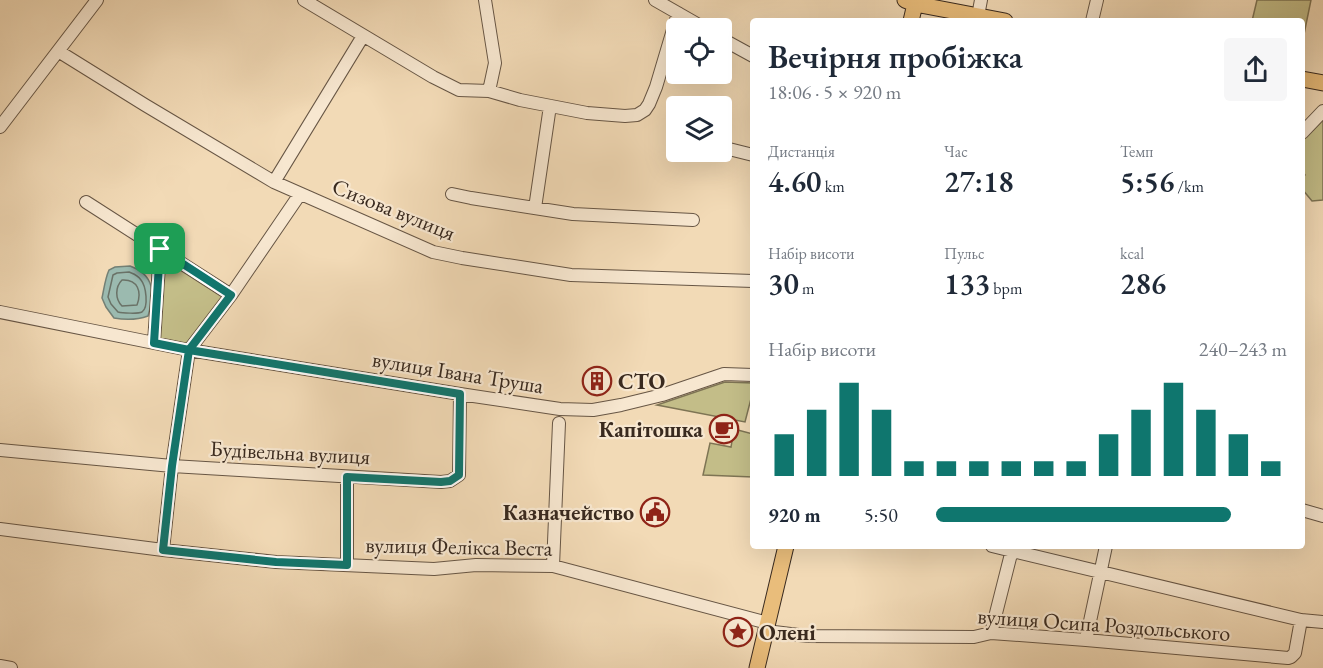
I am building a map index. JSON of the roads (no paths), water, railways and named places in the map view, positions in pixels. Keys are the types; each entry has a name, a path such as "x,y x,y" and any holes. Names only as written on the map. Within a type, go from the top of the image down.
{"main road":[{"path":"911,18 910,2 989,18"},
{"path":"1305,80 1323,83"},
{"path":"757,668 785,549"}],"street":[{"path":"0,127 97,0"},
{"path":"304,0 459,90 489,91 520,100 587,113 625,116 637,115 645,110 656,87 678,13"},
{"path":"485,0 495,63 489,91"},
{"path":"655,0 687,18"},
{"path":"978,16 981,0"},
{"path":"1093,18 1097,0"},
{"path":"274,182 363,36"},
{"path":"732,44 750,54"},
{"name":"Сизова вулиця","path":"58,51 274,182 433,252 571,274 750,281"},
{"path":"535,208 550,106"},
{"path":"1305,130 1323,111"},
{"path":"732,150 750,154"},
{"path":"163,550 172,466 189,350 231,295 300,194"},
{"path":"452,194 573,214 693,220"},
{"path":"86,202 231,295"},
{"path":"154,343 160,249"},
{"name":"вулиця Івана Труша","path":"0,312 189,350 560,409 593,410 621,405 662,395 724,374 750,375"},
{"name":"Будівельна вулиця","path":"0,450 172,466 450,481 459,475 460,394"},
{"path":"554,566 559,423"},
{"path":"347,477 347,565"},
{"path":"1305,511 1323,516"},
{"name":"вулиця Фелікса Веста","path":"0,529 276,562 434,569 477,565 554,566 767,627"},
{"path":"991,633 1013,549"},
{"path":"1017,549 1301,620 1323,622"},
{"path":"1086,640 1105,549"},
{"name":"вулиця Осипа Роздольського","path":"767,627 807,636 974,637 991,633 1288,658 1295,653 1301,620"},
{"path":"0,666 11,668"}],"water":[{"path":"130,266 149,280 152,300 148,316 131,319 114,318 102,298 106,277 109,270 115,267"}],"place":[{"name":"СТО","path":"597,381"},
{"name":"Капітошка","path":"724,429"},
{"name":"Казначейство","path":"655,512"},
{"name":"Олені","path":"738,632"}]}
